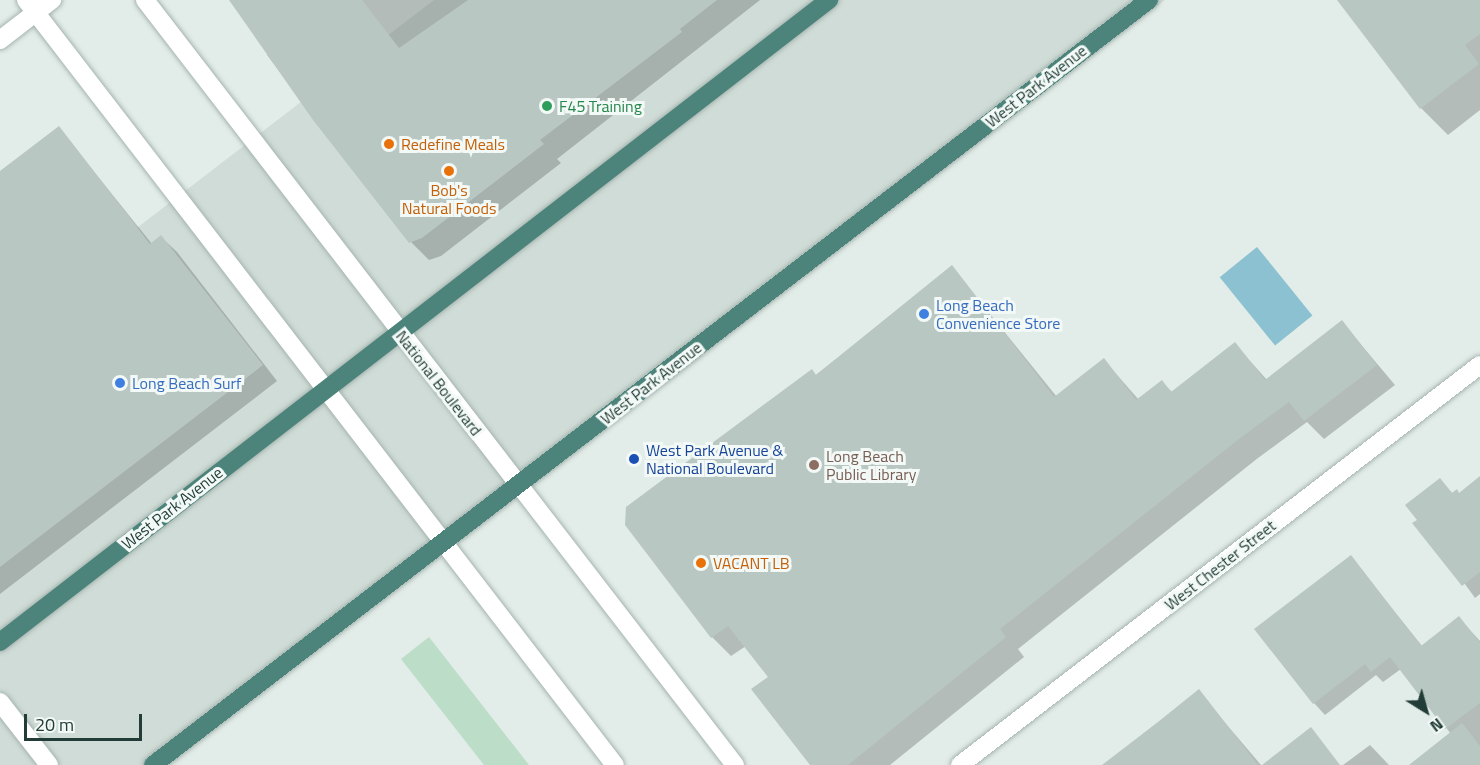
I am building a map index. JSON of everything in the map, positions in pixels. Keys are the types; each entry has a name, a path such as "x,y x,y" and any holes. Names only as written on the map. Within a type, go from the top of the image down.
{"highway":[{"name":"West Park Avenue","path":"0,642 829,0"},
{"name":"West Park Avenue","path":"153,765 1149,0"}],"street":[{"path":"0,40 31,6 52,0"},
{"name":"National Boulevard","path":"145,0 735,765"},
{"path":"31,6 615,765"},
{"name":"West Chester Street","path":"960,765 1480,365"},
{"path":"0,702 49,765"}],"shaded area":[{"path":"434,0 1165,0 524,492 518,485 153,765 0,765 0,333"}],"green space":[{"path":"429,637 529,765 484,765 401,659"}],"water":[{"path":"1257,247 1312,315 1275,346 1220,277"}],"building":[{"path":"229,0 362,0 399,48 468,0 717,0 680,29 682,32 540,140 544,144 422,238 409,243 313,120"},
{"path":"1337,0 1480,0 1480,34 1465,45 1479,64 1420,109"},
{"path":"59,126 150,244 161,235 263,365 0,567 0,171"},
{"path":"952,265 1054,397 1104,358 1136,400 1162,380 1171,392 1235,342 1265,380 1342,320 1377,365 1304,421 1289,402 1239,439 1000,629 1006,637 848,765 810,765 751,689 768,677 728,626 711,638 625,525 626,507 812,369 816,375"},
{"path":"1480,476 1480,572 1462,586 1412,523 1417,520 1405,505 1440,478 1452,493 1457,489 1459,493"},
{"path":"1351,555 1421,646 1459,616 1480,643 1480,703 1445,729 1390,657 1371,672 1365,664 1313,704 1254,629"},
{"path":"1199,689 1258,765 1102,765 1158,722"},
{"path":"1462,723 1480,746 1480,765 1409,765"},
{"path":"1311,727 1340,765 1262,765"}],"place":[{"name":"F45 Training","path":"547,106"},
{"name":"Redefine Meals","path":"389,144"},
{"name":"Bob's Natural Foods","path":"449,171"},
{"name":"Long Beach Convenience Store","path":"924,314"},
{"name":"Long Beach Surf","path":"120,383"},
{"name":"West Park Avenue & National Boulevard","path":"634,459"},
{"name":"Long Beach Public Library","path":"814,465"},
{"name":"VACANT LB","path":"701,563"}]}
